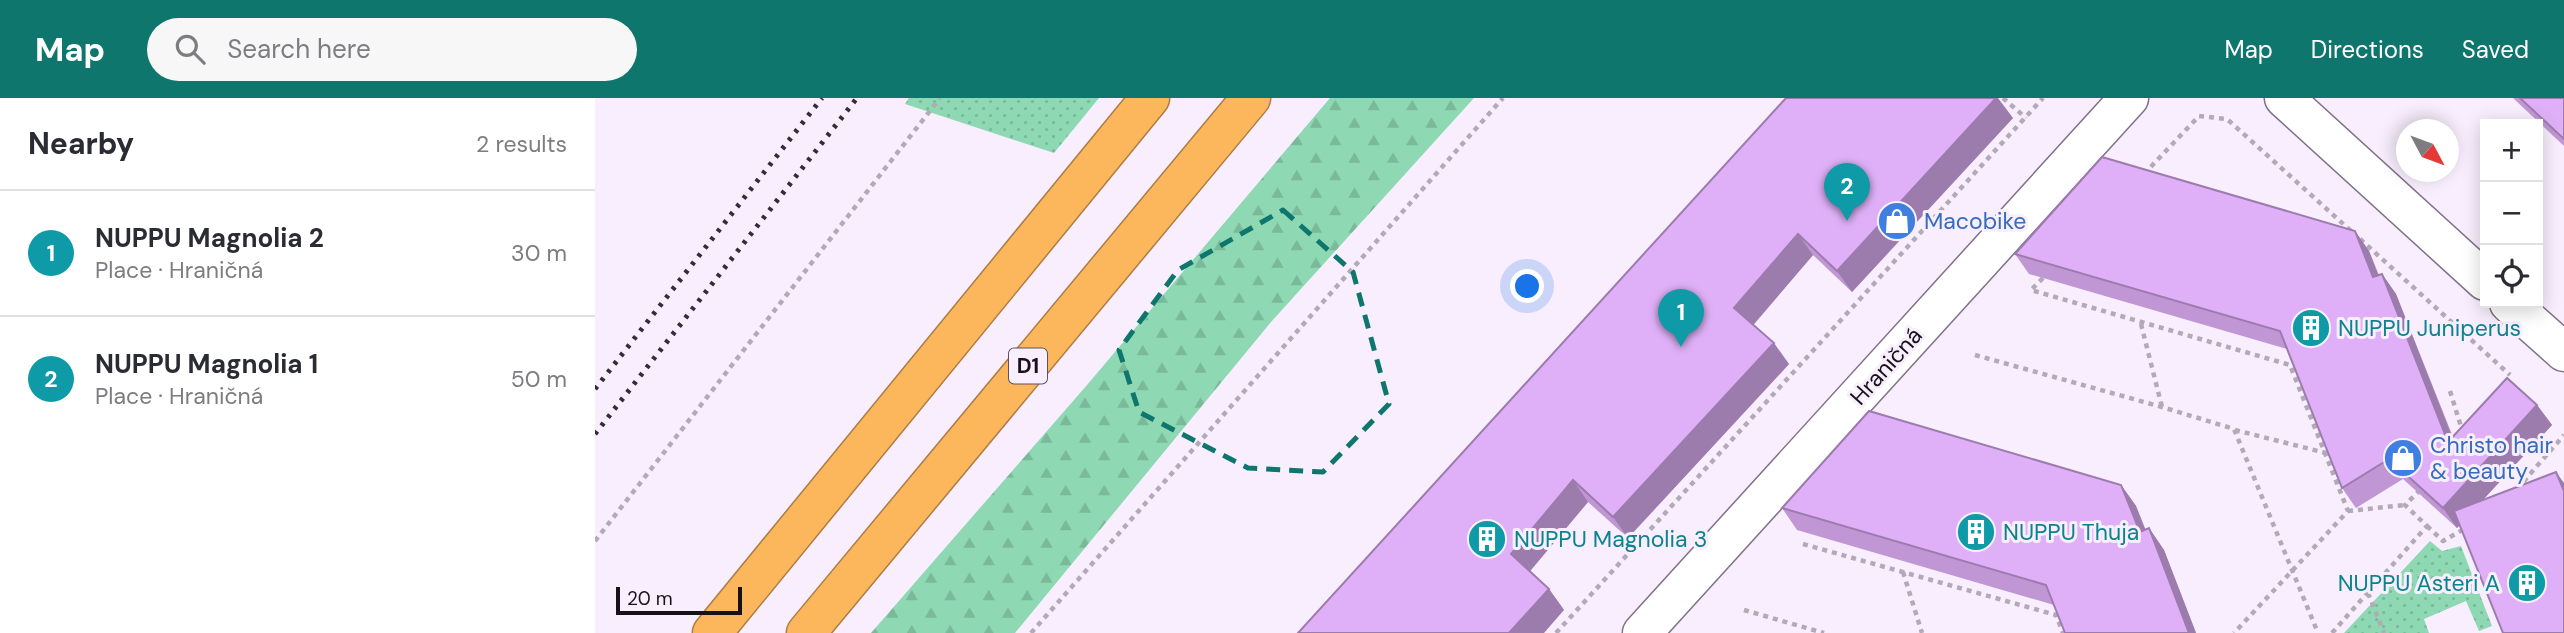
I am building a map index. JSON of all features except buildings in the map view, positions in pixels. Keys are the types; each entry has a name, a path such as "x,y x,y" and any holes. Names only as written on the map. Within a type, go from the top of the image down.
{"highway":[{"path":"712,633 1150,98"},
{"name":"D1","path":"806,633 1251,98"}],"street":[{"name":"Hraničná","path":"1643,633 2129,98"},
{"path":"2284,98 2480,276"},
{"path":"2514,308 2554,344"}],"path":[{"path":"595,541 940,98"},
{"path":"1031,633 1503,98"},
{"path":"2003,98 2026,118"},
{"path":"1556,633 2043,98"},
{"path":"2136,183 2199,116 2227,120 2510,375"},
{"path":"1957,175 1966,183"},
{"path":"2043,278 2031,290 2290,365 2348,511"},
{"path":"2141,323 2162,407"},
{"path":"2502,384 2510,375 2554,344"},
{"path":"1975,355 2326,453"},
{"path":"2450,391 2467,442"},
{"path":"2462,428 2470,419"},
{"path":"1734,421 1743,428"},
{"path":"2234,429 2318,633"},
{"path":"2510,497 2564,435"},
{"path":"2234,633 2348,511 2405,505 2423,487"},
{"path":"2405,505 2443,541 2466,527"},
{"path":"2332,633 2427,526"},
{"path":"1803,544 2056,615 2063,633"},
{"path":"1903,572 1922,633"},
{"path":"2368,593 2384,633"},
{"path":"1744,610 1824,633"}],"highlighted area":[{"path":"1283,210 1353,272 1389,404 1323,472 1248,468 1139,412 1119,350 1178,270"}],"green space":[{"path":"909,98 1099,98 1054,153 905,104"},
{"path":"1330,98 1474,98 1271,322 1015,633 871,633 1087,385"},
{"path":"2430,541 2442,551 2461,546 2492,626 2479,631 2466,601 2424,619 2429,633 2344,633"}],"railway":[{"path":"595,389 822,98"},
{"path":"595,434 857,98"}],"place":[{"name":"NUPPU Magnolia 1","path":"1847,221"},
{"name":"Macobike","path":"1897,221"},
{"name":"NUPPU Juniperus","path":"2311,328"},
{"name":"NUPPU Magnolia 2","path":"1681,347"},
{"name":"Christo hair & beauty","path":"2403,458"},
{"name":"NUPPU Thuja","path":"1976,532"},
{"name":"NUPPU Magnolia 3","path":"1487,539"},
{"name":"NUPPU Asteri A","path":"2527,583"}]}
